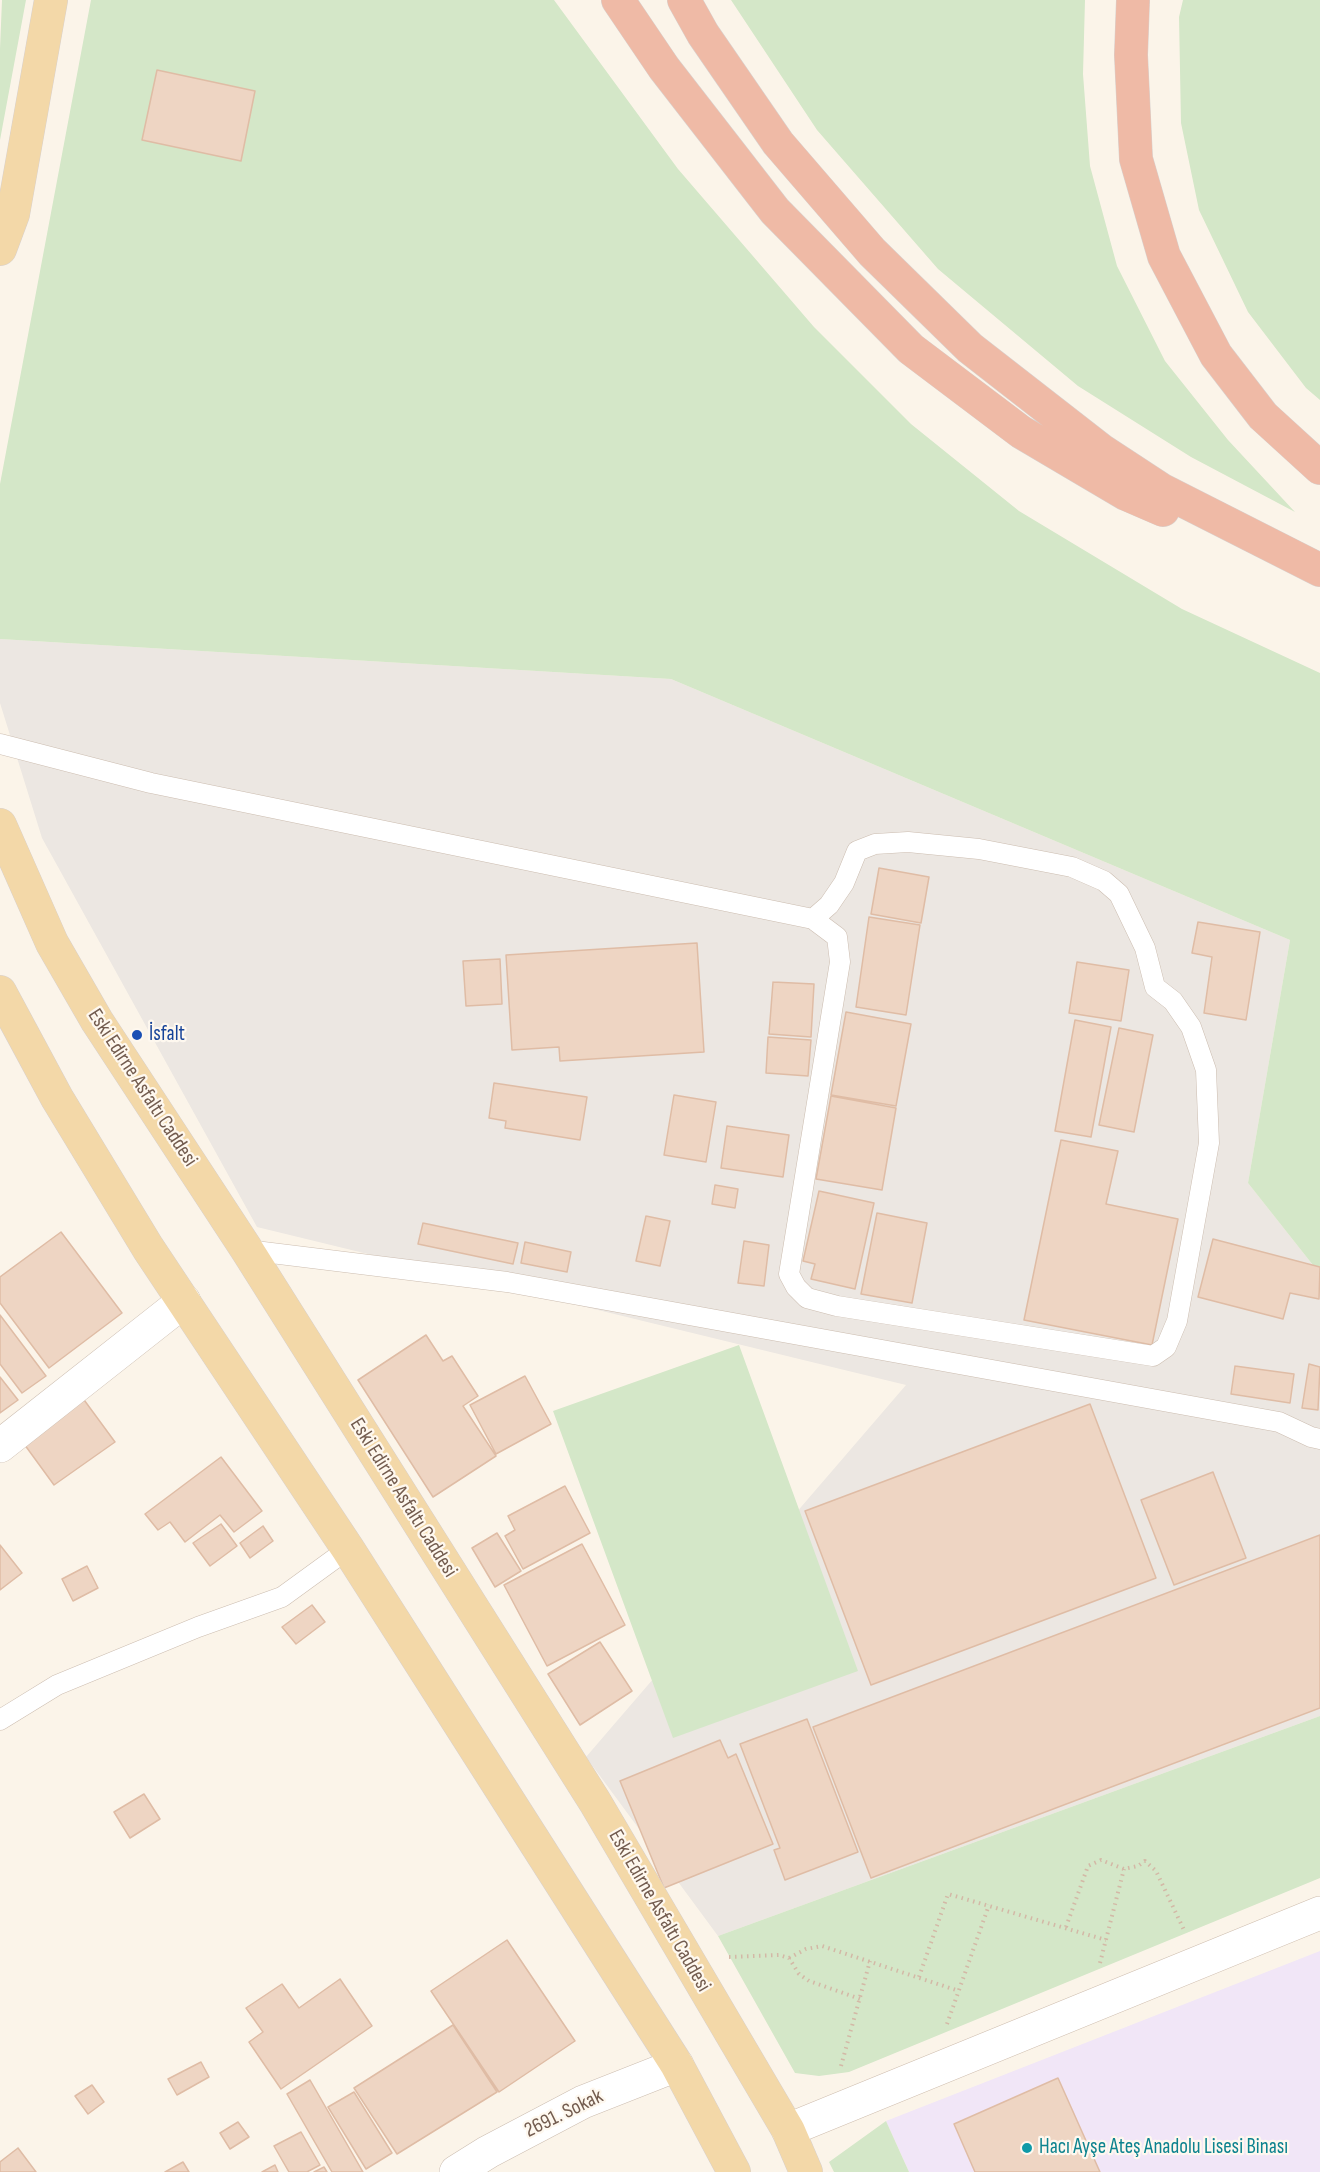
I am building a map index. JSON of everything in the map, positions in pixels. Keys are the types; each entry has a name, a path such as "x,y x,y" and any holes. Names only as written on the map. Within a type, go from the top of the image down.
{"highway":[{"path":"618,0 664,68 775,211 910,349 1021,432 1126,494 1180,518 1236,528"},
{"path":"684,0 703,34 778,143 872,252 969,348 1101,450 1162,490 1320,570"},
{"path":"1133,0 1131,55 1136,159 1164,256 1216,355 1263,416 1320,468"}],"main road":[{"path":"0,249 13,214 51,0"},
{"name":"Eski Edirne Asfaltı Caddesi","path":"0,825 58,953 98,1021 247,1251 595,1802 788,2130 806,2172"},
{"path":"0,992 57,1098 148,1248 348,1549 677,2065 734,2172"}],"street":[{"path":"0,1446 184,1301"},
{"path":"788,2130 1320,1913"},
{"name":"2691. Sokak","path":"456,2172 488,2152 583,2102 677,2065"}],"lane":[{"path":"0,744 151,783 813,919 837,937 840,962 789,1274 796,1287 807,1298 837,1306 1153,1356 1166,1347 1177,1321 1209,1143 1206,1070 1191,1027 1173,1001 1155,987 1145,948 1119,894 1104,881 1072,867 979,849 908,842 875,844 857,851 844,884 828,905 813,919"},
{"path":"247,1251 507,1282 1279,1422 1320,1439"},
{"path":"0,1720 57,1685 198,1627 282,1597 348,1549"}],"path":[{"path":"1066,1927 1088,1866 1101,1860 1124,1869 1145,1862 1156,1871 1200,1962"},
{"path":"1089,2007 1124,1869"},
{"path":"919,1977 948,1894 1106,1940"},
{"path":"930,2072 989,1905"},
{"path":"789,1958 807,1949 822,1946 959,1990"},
{"path":"686,1957 752,1957 779,1954 789,1958 799,1974 809,1980 860,1999"},
{"path":"828,2114 870,1961"}],"shaded area":[{"path":"0,639 671,679 1290,940 1248,1183 1320,1274 1320,1716 718,1936 586,1757 906,1385 257,1227 42,838 0,703"},
{"path":"1320,1951 1320,2172 909,2172 886,2121"}],"green space":[{"path":"2,0 26,0 0,140 0,49"},
{"path":"91,0 554,0 678,169 814,327 911,424 1019,511 1182,609 1320,673 1320,1274 1248,1183 1290,940 671,679 0,639 0,484"},
{"path":"731,0 1085,0 1083,74 1090,166 1117,266 1165,361 1228,440 1295,512 1191,457 1078,386 938,269 817,130"},
{"path":"1183,0 1320,0 1320,400 1306,388 1248,312 1199,210 1181,123 1179,17"},
{"path":"739,1345 858,1671 673,1738 553,1411"},
{"path":"1320,1716 1320,1878 849,2072 819,2076 795,2073 718,1936"},
{"path":"886,2121 909,2172 834,2172 829,2162"}],"building":[{"path":"157,70 255,91 241,161 142,140"},
{"path":"879,868 929,877 921,923 871,914"},
{"path":"869,917 920,925 906,1015 856,1007"},
{"path":"1198,922 1260,932 1246,1020 1204,1013 1212,957 1192,953"},
{"path":"697,943 704,1052 560,1061 559,1047 512,1050 506,955"},
{"path":"500,959 502,1004 466,1006 463,961"},
{"path":"1077,962 1129,970 1121,1021 1069,1013"},
{"path":"773,982 814,984 811,1037 769,1034"},
{"path":"846,1012 911,1024 896,1106 831,1095"},
{"path":"1075,1020 1111,1027 1091,1137 1055,1131"},
{"path":"1119,1028 1153,1035 1134,1132 1099,1125"},
{"path":"768,1037 811,1040 808,1076 766,1073"},
{"path":"494,1083 587,1097 580,1140 505,1128 506,1121 489,1118"},
{"path":"674,1095 716,1102 706,1162 664,1155"},
{"path":"831,1096 896,1108 882,1190 816,1179"},
{"path":"727,1126 789,1135 783,1177 721,1168"},
{"path":"1061,1140 1118,1151 1106,1204 1178,1219 1152,1345 1024,1320"},
{"path":"715,1185 738,1189 735,1208 712,1204"},
{"path":"819,1191 874,1203 855,1289 811,1279 815,1264 803,1261"},
{"path":"877,1213 927,1223 912,1303 861,1294"},
{"path":"646,1216 670,1221 660,1266 636,1261"},
{"path":"423,1223 518,1243 513,1264 418,1244"},
{"path":"61,1232 122,1313 49,1368 0,1303 0,1277"},
{"path":"1213,1239 1320,1267 1319,1299 1290,1293 1283,1319 1198,1297"},
{"path":"744,1241 769,1245 764,1286 738,1283"},
{"path":"525,1242 571,1252 567,1272 521,1263"},
{"path":"0,1315 46,1376 22,1393 0,1364"},
{"path":"426,1335 443,1361 452,1356 478,1396 463,1406 496,1456 433,1497 358,1380"},
{"path":"1309,1364 1320,1367 1318,1410 1302,1408"},
{"path":"1235,1366 1294,1374 1290,1403 1231,1394"},
{"path":"525,1376 551,1424 496,1454 470,1405"},
{"path":"0,1377 18,1400 0,1413"},
{"path":"79,1393 115,1442 54,1485 19,1437"},
{"path":"1090,1404 1156,1578 871,1685 805,1511"},
{"path":"221,1457 262,1511 234,1532 220,1515 185,1542 170,1522 158,1530 145,1514"},
{"path":"1213,1472 1246,1558 1174,1585 1141,1500"},
{"path":"565,1486 590,1533 523,1569 505,1536 515,1530 508,1516"},
{"path":"221,1524 237,1546 210,1566 193,1543"},
{"path":"263,1526 273,1541 250,1558 240,1543"},
{"path":"497,1533 521,1571 495,1587 472,1548"},
{"path":"1320,1535 1320,1708 871,1878 813,1727"},
{"path":"582,1544 625,1625 547,1666 504,1585"},
{"path":"0,1545 22,1573 0,1590"},
{"path":"87,1566 98,1588 73,1601 62,1579"},
{"path":"312,1605 325,1622 296,1644 282,1627"},
{"path":"600,1642 632,1691 580,1725 548,1674"},
{"path":"807,1719 858,1852 785,1880 774,1850 780,1848 740,1744"},
{"path":"720,1740 728,1758 736,1754 773,1844 664,1888 620,1781"},
{"path":"144,1794 160,1819 130,1838 114,1812"},
{"path":"507,1940 575,2041 499,2092 431,1991"},
{"path":"340,1979 372,2026 281,2089 249,2042 263,2032 246,2008 282,1984 299,2008"},
{"path":"453,2025 497,2092 397,2154 354,2088"},
{"path":"201,2062 209,2077 177,2095 168,2079"},
{"name":"Hacı Ayşe Ateş Anadolu Lisesi Binası","path":"1058,2078 1100,2172 975,2172 954,2124"},
{"path":"310,2080 363,2172 332,2172 287,2094"},
{"path":"92,2085 104,2102 88,2114 75,2096"},
{"path":"354,2092 392,2153 366,2169 328,2107"},
{"path":"238,2122 249,2137 230,2149 220,2133"},
{"path":"301,2132 320,2165 307,2172 289,2172 274,2146"},
{"path":"18,2148 36,2172 0,2172 0,2162"},
{"path":"183,2162 189,2172 165,2172"},
{"path":"275,2165 278,2172 262,2172"},
{"path":"324,2167 327,2172 314,2172"}],"place":[{"name":"İsfalt","path":"137,1035"},
{"name":"Hacı Ayşe Ateş Anadolu Lisesi Binası","path":"1027,2148"}]}
